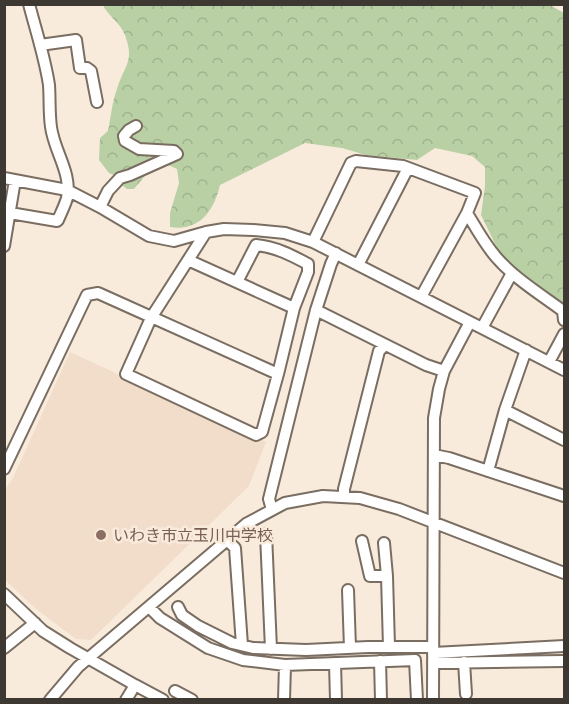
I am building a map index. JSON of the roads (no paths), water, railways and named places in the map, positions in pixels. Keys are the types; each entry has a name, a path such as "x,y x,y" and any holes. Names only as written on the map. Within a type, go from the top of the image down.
{"street":[{"path":"10,213 57,221 67,198 64,169 53,140 49,86 29,4"},
{"path":"40,45 76,40 80,68 92,71 97,102"},
{"path":"100,207 108,191 120,178 177,154 174,151 133,147 125,141 124,136 136,126"},
{"path":"313,242 351,163 356,160 403,166 475,193 467,213 421,297"},
{"path":"358,265 408,168"},
{"path":"4,246 10,213 10,179 67,190 149,236 174,241 224,229 285,233 313,242 336,253 564,370"},
{"path":"467,213 496,258 512,273 563,311 564,320"},
{"path":"206,232 151,318 126,374 256,435 262,432 294,308 308,272 308,264 284,251 256,245 237,282"},
{"path":"272,510 269,499 316,310 336,253"},
{"path":"188,260 294,308"},
{"path":"482,328 512,273"},
{"path":"4,469 87,295 98,293 278,374"},
{"path":"316,310 426,365 444,371"},
{"path":"433,699 434,418 444,371 470,322"},
{"path":"549,362 564,334"},
{"path":"344,497 344,489 379,351 385,345"},
{"path":"488,471 505,410 526,350"},
{"path":"505,410 564,440"},
{"path":"434,455 564,496"},
{"path":"50,699 78,667 246,524 285,503 323,496 370,500 564,573"},
{"path":"266,534 271,649"},
{"path":"227,540 236,548 242,645"},
{"path":"362,541 370,576 387,576"},
{"path":"384,543 389,647"},
{"path":"348,590 350,648"},
{"path":"4,594 43,631 69,648 163,699"},
{"path":"149,607 160,618 208,648 243,660 285,664 415,660 417,699"},
{"path":"178,607 182,615 198,626 232,643 253,648 306,650 389,647 464,662 564,661"},
{"path":"4,648 35,623"},
{"path":"433,654 564,646"},
{"path":"380,661 381,699"},
{"path":"464,662 466,694"},
{"path":"335,663 336,699"},
{"path":"284,699 285,664"},
{"path":"126,699 135,685"},
{"path":"175,691 192,699"}],"place":[{"name":"いわき市立玉川中学校","path":"101,535"}]}
